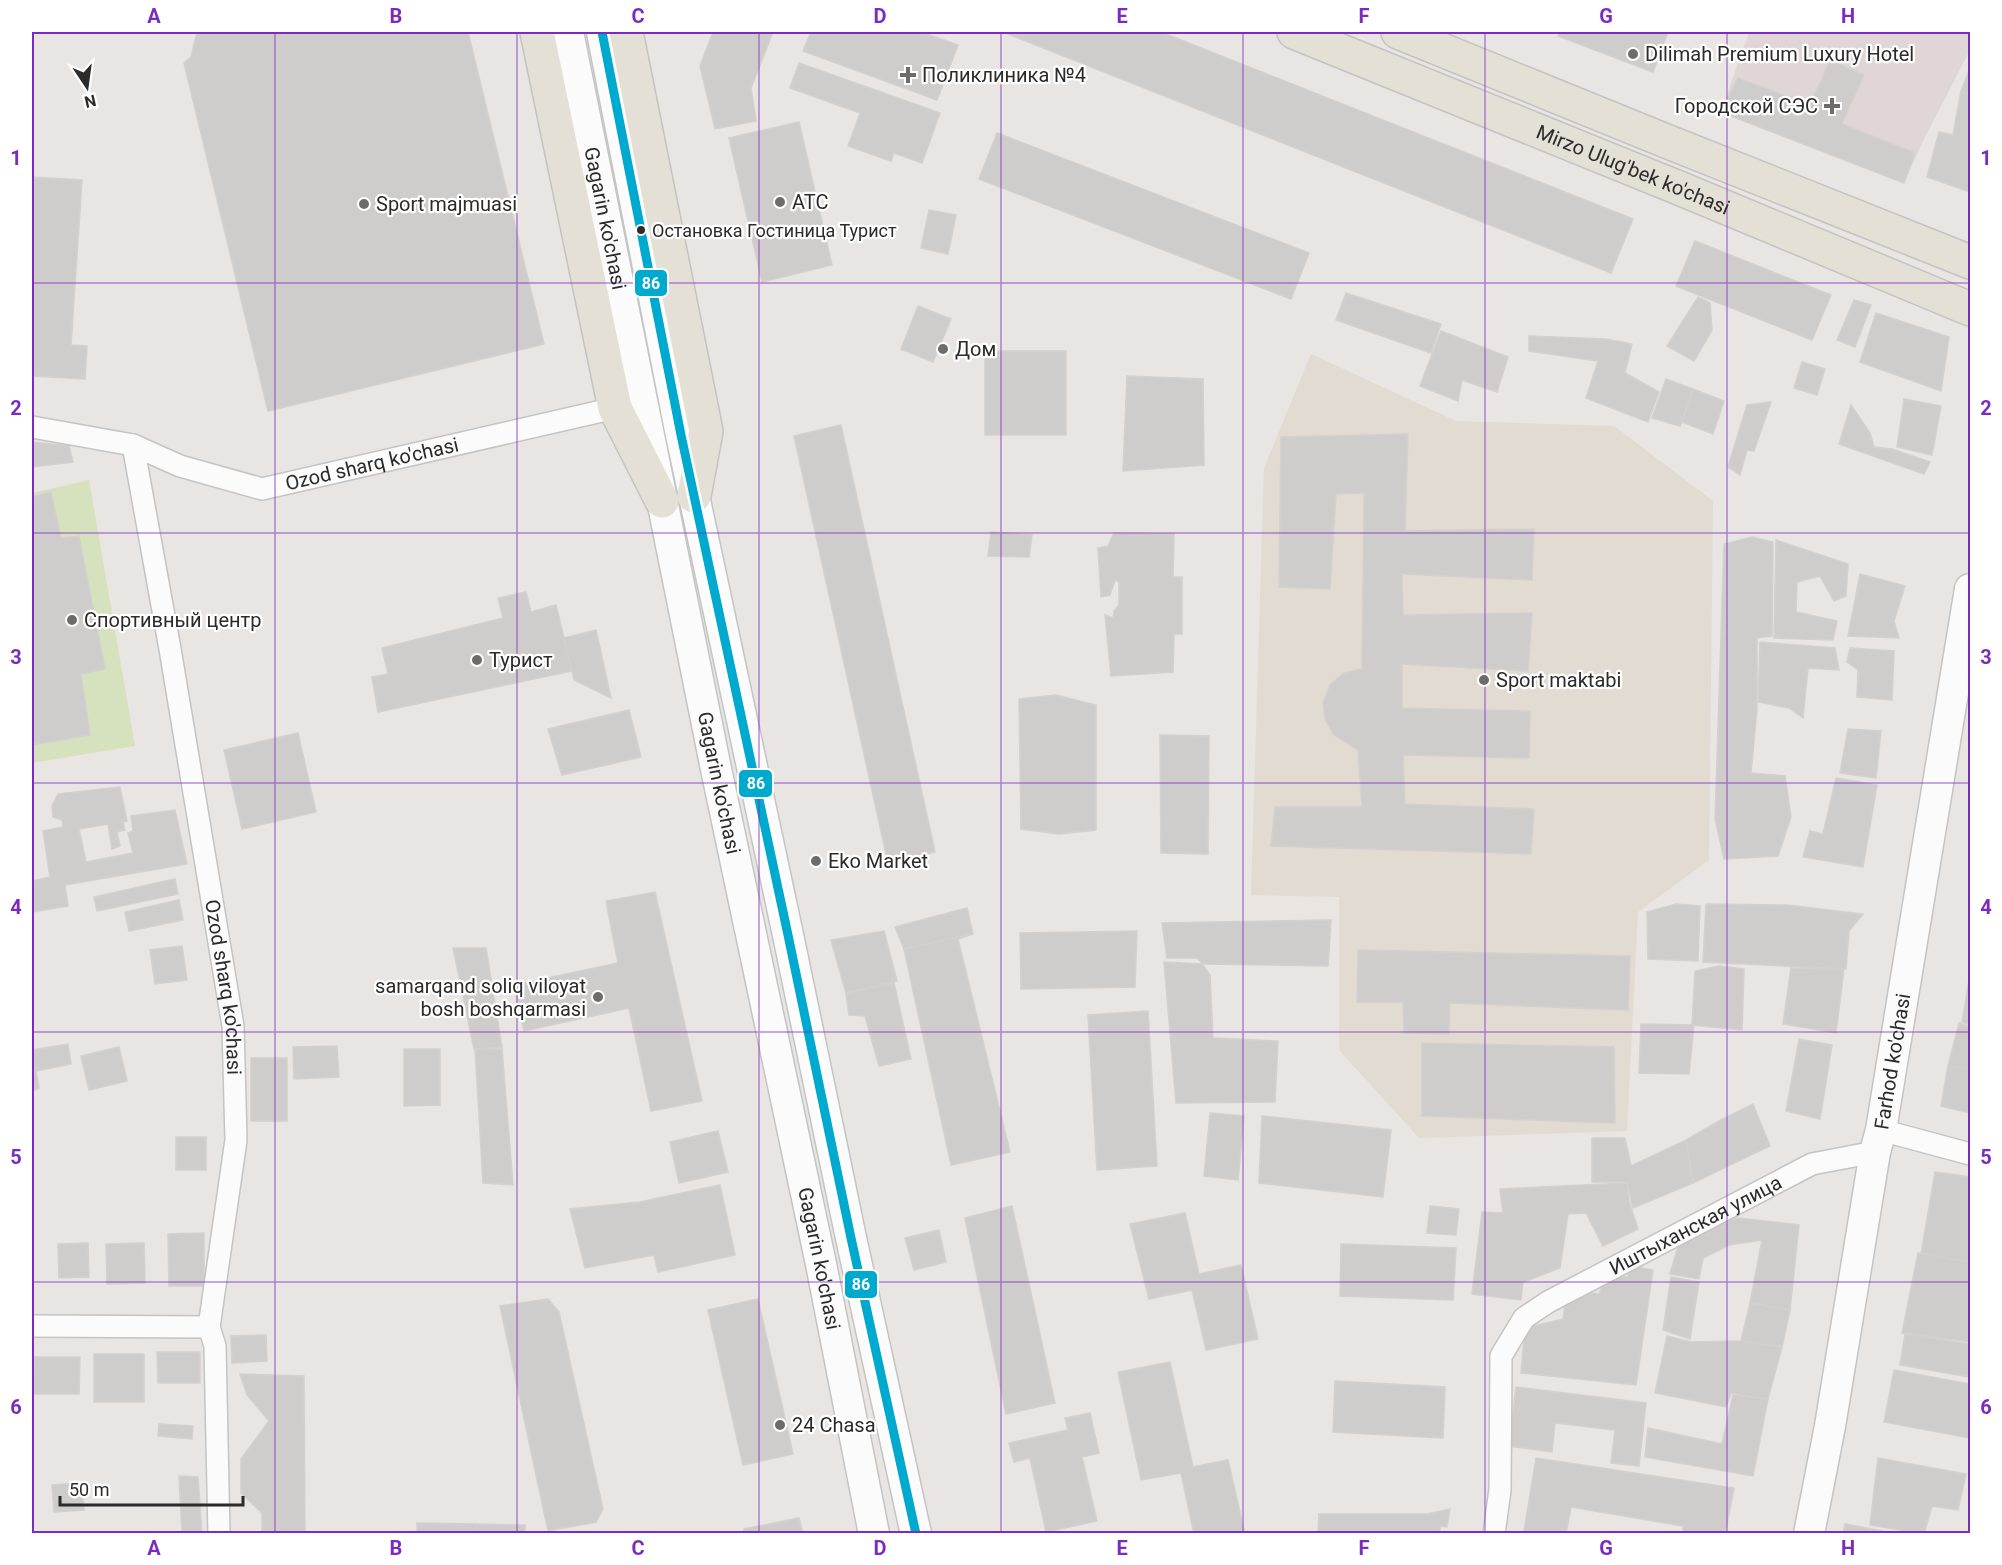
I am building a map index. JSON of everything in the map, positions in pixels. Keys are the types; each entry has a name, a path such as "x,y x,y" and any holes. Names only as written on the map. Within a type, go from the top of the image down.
{"main road":[{"path":"537,32 615,408 662,501"},
{"name":"Gagarin ko'chasi","path":"568,32 716,770 823,1276 874,1533"},
{"name":"Gagarin ko'chasi","path":"602,32 694,496 789,935 851,1238 916,1533"},
{"path":"626,32 706,431 694,496"},
{"name":"Mirzo Ulug'bek ko'chasi","path":"1294,32 1690,192 1971,309"},
{"name":"Mirzo Ulug'bek ko'chasi","path":"1398,32 1971,262"},
{"name":"Farhod ko'chasi","path":"1809,1533 1830,1426 1971,589"}],"street":[{"name":"Ozod sharq ko'chasi","path":"32,427 133,445 180,466 262,489 615,408"},
{"name":"Ozod sharq ko'chasi","path":"133,445 172,660 233,1026 236,1140 209,1327 215,1346 219,1533"},
{"path":"1878,1141 1971,1154"},
{"name":"Иштыханская улица","path":"1494,1533 1500,1490 1502,1356 1524,1318 1548,1302 1812,1164 1878,1141"},
{"path":"32,1326 209,1327"}],"shaded area":[{"name":"Городской СЭС","path":"1749,32 1970,32 1970,50 1904,183 1721,112"},
{"name":"Sport maktabi","path":"1311,354 1456,421 1614,426 1713,501 1709,860 1638,912 1627,1131 1419,1138 1339,1050 1339,897 1251,895 1264,468"}],"green space":[{"name":"Спортивный центр","path":"89,480 135,746 32,763 32,493"}],"building":[{"name":"Sport majmuasi","path":"197,32 468,32 544,344 268,411 184,63 191,57"},
{"path":"713,32 773,32 751,88 756,121 715,129 700,66"},
{"name":"Поликлиника №4","path":"811,32 921,32 958,45 937,100 803,51"},
{"path":"1003,32 1161,32 1633,219 1611,273"},
{"name":"Dilimah Premium Luxury Hotel","path":"1560,32 1668,32 1653,72 1558,36"},
{"path":"1830,60 1864,75 1842,124 1915,153 1904,183 1721,112 1738,78 1810,105"},
{"path":"799,63 940,113 922,163 894,153 891,161 848,146 860,113 790,88"},
{"path":"1970,68 1970,95 1961,91"},
{"path":"1961,91 1970,95 1970,192 1927,177 1939,132 1953,135"},
{"name":"ATC","path":"799,122 832,265 762,282 729,138"},
{"path":"997,133 1309,253 1291,299 979,179"},
{"path":"32,177 82,180 71,345 87,346 85,379 32,376"},
{"path":"929,210 956,215 948,254 921,248"},
{"path":"1695,241 1831,295 1812,340 1676,286"},
{"path":"1346,293 1441,324 1431,353 1336,320"},
{"path":"1698,297 1710,303 1712,330 1694,361 1667,346"},
{"path":"1854,300 1871,305 1855,347 1837,340"},
{"path":"918,306 951,319 933,362 901,349"},
{"path":"1876,313 1949,337 1941,391 1860,362"},
{"path":"1441,331 1508,357 1497,392 1462,380 1458,401 1420,386"},
{"path":"1529,336 1606,339 1632,344 1625,373 1659,392 1648,422 1586,398 1598,361 1529,351"},
{"path":"985,351 1066,351 1066,435 985,435"},
{"path":"1802,362 1825,369 1817,395 1794,388"},
{"path":"1127,376 1203,379 1204,465 1123,471"},
{"path":"1666,379 1693,389 1680,426 1652,418"},
{"path":"1693,389 1724,401 1713,434 1682,422"},
{"path":"1904,399 1941,406 1932,455 1897,447"},
{"path":"1771,402 1754,451 1747,450 1740,475 1728,467 1747,405"},
{"path":"1851,405 1870,433 1874,447 1892,449 1930,462 1924,474 1839,444"},
{"path":"841,425 935,852 888,863 794,436"},
{"path":"1408,434 1405,531 1534,529 1532,580 1402,574 1403,615 1532,613 1528,671 1402,664 1402,708 1530,711 1529,758 1403,755 1405,804 1534,809 1531,854 1271,846 1275,807 1362,807 1358,750 1334,735 1325,719 1323,703 1330,685 1344,673 1362,669 1364,493 1336,494 1330,589 1279,587 1281,437"},
{"path":"32,442 69,446 73,462 32,467"},
{"path":"51,492 61,538 79,536 105,669 81,674 90,735 32,745 32,497"},
{"path":"991,532 1032,535 1029,557 988,556"},
{"path":"1114,533 1174,534 1173,577 1182,577 1182,634 1174,634 1173,672 1111,676 1105,615 1113,618 1114,611 1119,605 1119,582 1115,580 1110,595 1101,597 1098,548 1108,546"},
{"path":"1752,537 1773,542 1772,636 1757,638 1757,709 1751,773 1785,776 1791,817 1778,856 1724,859 1715,819 1724,544"},
{"path":"1776,540 1848,564 1846,596 1834,601 1820,576 1797,582 1796,612 1837,621 1833,640 1774,638"},
{"path":"1860,574 1905,586 1894,621 1899,638 1848,636"},
{"name":"Турист","path":"526,592 531,612 556,605 572,671 378,712 372,677 388,674 382,648 503,618 498,598"},
{"path":"596,630 611,698 574,680 564,638"},
{"path":"1760,642 1835,648 1839,670 1808,668 1803,718 1789,708 1758,702"},
{"path":"1850,648 1894,651 1892,700 1857,697 1858,670 1847,662"},
{"path":"1056,695 1096,705 1096,830 1059,834 1021,829 1019,699"},
{"path":"629,710 641,757 562,775 548,729"},
{"path":"1848,729 1881,731 1876,778 1840,773"},
{"path":"298,733 316,812 242,829 224,750"},
{"path":"1160,735 1209,736 1208,854 1161,853"},
{"path":"1836,778 1877,785 1863,867 1803,857 1810,831 1823,834"},
{"path":"120,787 127,821 123,822 125,830 117,832 120,846 112,849 108,824 79,829 86,862 133,853 128,833 133,831 131,816 175,810 187,864 65,885 68,906 32,912 32,881 50,877 43,831 63,827 62,820 53,817 52,806 58,794"},
{"path":"175,879 178,894 97,911 94,897"},
{"name":"samarqand soliq viloyat bosh boshqarmasi","path":"655,892 702,1101 651,1111 629,1008 524,1031 514,985 618,963 606,901"},
{"path":"179,900 183,920 129,931 125,912"},
{"path":"1676,904 1700,906 1698,961 1648,959 1647,912"},
{"path":"1706,904 1787,905 1863,914 1849,931 1846,969 1703,962"},
{"path":"967,908 973,934 904,949 895,927"},
{"path":"1331,920 1328,966 1203,964 1197,958 1167,958 1162,923"},
{"path":"884,931 897,981 846,993 831,940"},
{"path":"1137,931 1135,987 1021,989 1020,933"},
{"path":"973,934 958,939 1010,1152 951,1165 904,949"},
{"path":"182,946 187,980 155,984 150,950"},
{"path":"453,948 486,948 502,1047 474,1049"},
{"path":"1358,950 1630,956 1628,1010 1450,1003 1449,1034 1404,1033 1403,1002 1357,1002"},
{"path":"1164,962 1202,964 1210,975 1213,1038 1278,1041 1275,1102 1176,1103"},
{"path":"1719,966 1744,969 1742,1030 1692,1025 1695,971"},
{"path":"1791,968 1844,969 1836,1033 1783,1024"},
{"path":"1970,974 1970,1025 1962,1022"},
{"path":"894,983 911,1059 879,1066 865,1016 849,1015 846,993"},
{"path":"1148,1011 1157,1166 1097,1170 1088,1015"},
{"path":"1959,1023 1970,1027 1970,1069 1948,1066"},
{"path":"1641,1024 1694,1025 1689,1074 1639,1073"},
{"path":"1799,1039 1832,1045 1820,1119 1786,1111"},
{"path":"1422,1043 1614,1047 1615,1123 1422,1116"},
{"path":"68,1044 71,1064 36,1071 39,1088 32,1091 32,1050"},
{"path":"337,1046 339,1077 294,1079 293,1047"},
{"path":"119,1047 127,1081 89,1090 81,1056"},
{"path":"404,1049 440,1049 440,1105 404,1106"},
{"path":"475,1049 502,1049 513,1185 483,1183"},
{"path":"251,1058 287,1058 287,1121 251,1121"},
{"path":"1948,1066 1970,1069 1970,1113 1941,1106"},
{"path":"1753,1104 1770,1146 1693,1183 1686,1140"},
{"path":"1210,1113 1244,1116 1238,1180 1204,1176"},
{"path":"1262,1116 1391,1130 1383,1197 1259,1183"},
{"path":"718,1131 728,1172 679,1183 670,1142"},
{"path":"176,1137 206,1137 206,1170 176,1170"},
{"path":"1592,1138 1625,1138 1631,1166 1686,1140 1693,1183 1633,1208 1627,1182 1592,1182"},
{"path":"1935,1172 1970,1177 1970,1262 1921,1254"},
{"path":"1627,1183 1629,1201 1638,1229 1603,1246 1586,1213 1568,1214 1560,1268 1523,1282 1521,1300 1472,1294 1482,1212 1503,1213 1500,1189"},
{"path":"720,1185 735,1255 658,1272 654,1255 585,1268 570,1209 640,1202"},
{"path":"1012,1206 1055,1403 1006,1414 965,1218"},
{"path":"1430,1206 1459,1209 1456,1235 1427,1233"},
{"path":"1185,1213 1199,1274 1241,1265 1258,1339 1206,1350 1192,1290 1149,1299 1130,1224"},
{"path":"1738,1218 1799,1225 1790,1310 1750,1303 1762,1240 1729,1245 1703,1258 1699,1279 1670,1274 1679,1243 1712,1226"},
{"path":"939,1230 946,1262 914,1270 905,1238"},
{"path":"204,1233 204,1286 169,1286 168,1234"},
{"path":"88,1243 89,1277 59,1278 58,1244"},
{"path":"144,1243 145,1283 107,1284 106,1244"},
{"path":"1341,1244 1456,1248 1453,1300 1340,1296"},
{"path":"1918,1253 1970,1262 1970,1342 1902,1333"},
{"path":"1632,1266 1653,1270 1636,1385 1521,1373 1525,1328 1563,1319 1565,1303 1577,1291 1599,1294 1607,1274 1628,1277"},
{"path":"1671,1277 1699,1282 1690,1339 1663,1330"},
{"path":"548,1299 559,1312 603,1509 596,1522 548,1531 500,1306"},
{"path":"758,1299 793,1454 743,1465 708,1310"},
{"path":"1750,1303 1790,1310 1782,1347 1741,1341"},
{"path":"1905,1334 1970,1344 1970,1377 1900,1365"},
{"path":"266,1335 267,1361 232,1363 231,1336"},
{"path":"1667,1336 1691,1342 1741,1341 1782,1347 1768,1399 1731,1393 1726,1407 1655,1393"},
{"path":"157,1352 200,1352 200,1383 158,1383"},
{"path":"94,1354 144,1354 144,1402 94,1402"},
{"path":"34,1357 80,1357 79,1394 33,1394"},
{"path":"1170,1362 1193,1467 1228,1460 1245,1534 1194,1534 1181,1473 1141,1480 1118,1372"},
{"path":"1894,1370 1970,1384 1970,1438 1884,1422"},
{"path":"240,1374 304,1376 305,1534 262,1534 262,1513 241,1493 241,1459 269,1421 247,1395"},
{"path":"1335,1381 1445,1387 1443,1438 1333,1432"},
{"path":"1516,1387 1646,1403 1639,1466 1611,1463 1615,1430 1555,1423 1552,1452 1509,1446"},
{"path":"1733,1395 1768,1399 1753,1476 1645,1457 1648,1428 1722,1444"},
{"path":"1090,1413 1099,1453 1082,1457 1097,1521 1046,1532 1030,1458 1014,1462 1009,1443 1068,1430 1065,1418"},
{"path":"159,1424 193,1426 192,1439 158,1436"},
{"path":"1536,1458 1734,1488 1725,1534 1683,1534 1683,1526 1571,1507 1566,1534 1524,1531"},
{"path":"1878,1458 1966,1474 1958,1510 1932,1506 1924,1534 1870,1525"},
{"path":"179,1476 198,1477 202,1534 182,1534"},
{"path":"82,1483 84,1510 54,1512 52,1485"},
{"path":"1450,1509 1447,1527 1440,1526 1440,1534 1318,1534 1319,1514 1427,1514"},
{"path":"799,1518 803,1534 743,1534 744,1529"},
{"path":"417,1523 477,1524 477,1534 417,1534"},
{"path":"477,1524 525,1525 525,1534 477,1534"},
{"path":"1845,1524 1899,1534 1843,1534"},
{"path":"65,1532 65,1534 32,1534 32,1533"}],"transit line":[{"name":"86","path":"602,32 681,435 916,1534"}],"place":[{"name":"Dilimah Premium Luxury Hotel","path":"1633,54"},
{"name":"Поликлиника №4","path":"908,75"},
{"name":"Городской СЭС","path":"1832,106"},
{"name":"ATC","path":"780,202"},
{"name":"Sport majmuasi","path":"364,204"},
{"name":"Остановка Гостиница Турист","path":"641,230"},
{"name":"Дом","path":"943,349"},
{"name":"Спортивный центр","path":"72,620"},
{"name":"Турист","path":"477,660"},
{"name":"Sport maktabi","path":"1484,680"},
{"name":"Eko Market","path":"816,861"},
{"name":"samarqand soliq viloyat bosh boshqarmasi","path":"598,997"},
{"name":"24 Chasa","path":"780,1425"}]}
